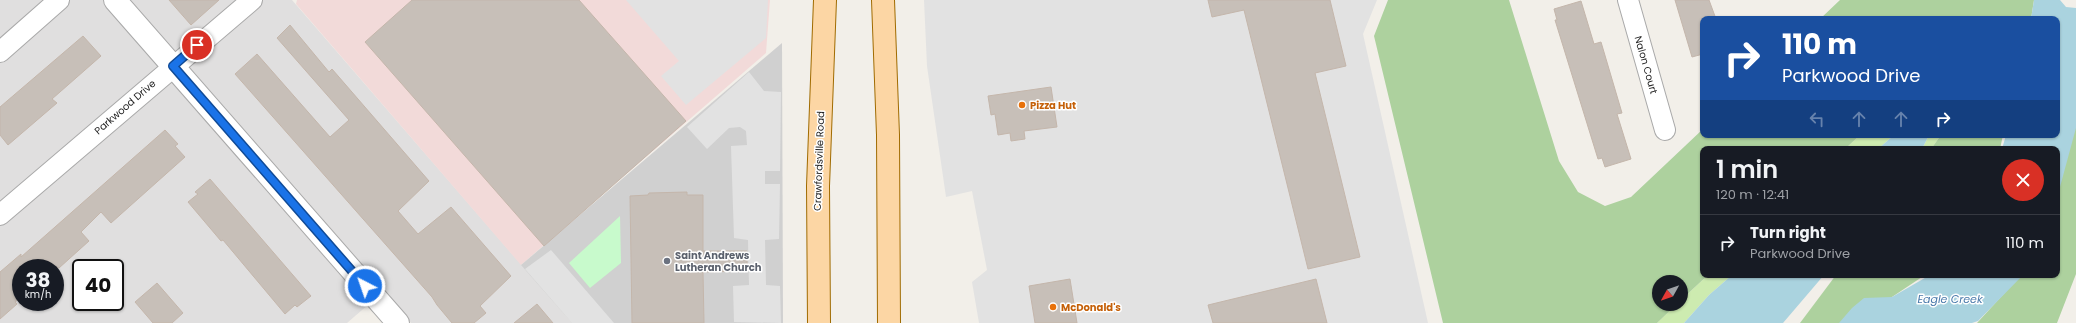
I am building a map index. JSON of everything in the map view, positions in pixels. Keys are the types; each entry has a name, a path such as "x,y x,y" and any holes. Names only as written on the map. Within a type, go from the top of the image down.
{"main road":[{"name":"Crawfordsville Road","path":"819,323 818,186 825,0"},
{"path":"883,0 888,135 889,323"}],"street":[{"path":"0,52 59,0"},
{"path":"115,0 398,323"},
{"name":"Parkwood Drive","path":"0,215 252,0"},
{"name":"Nalon Court","path":"1628,0 1665,130"}],"shaded area":[{"path":"0,0 292,0 572,323 411,323 384,291 347,323 0,323"},
{"path":"297,0 770,0 766,53 521,265 296,4"},
{"path":"626,0 768,0 766,38 686,105 661,76 679,61"},
{"path":"924,0 1377,0 1363,34 1428,323 979,323 972,282 987,270 972,191 946,197 927,66"},
{"path":"782,43 783,323 572,323 521,265"},
{"path":"749,72 764,91 781,92 780,171 765,171 765,184 780,184 779,239 765,240 766,285 780,286 781,323 734,322 733,286 749,285 748,240 734,238 731,146 747,145 746,131 740,127 729,128 707,149 687,127"},
{"path":"551,250 614,323 572,323 525,269"}],"green space":[{"path":"1388,0 1509,0 1559,161 1578,192 1605,206 1631,197 1700,132 1700,138 1857,138 1848,146 1700,146 1700,278 1705,278 1688,294 1688,275 1652,275 1652,311 1670,311 1657,323 1443,323 1374,36"},
{"path":"1840,0 2034,0 2031,16 1823,16"},
{"path":"2076,123 2076,274 2057,323 1977,323 2018,278 2060,278 2060,184"},
{"path":"1857,138 1891,138 1881,146 1848,146"},
{"path":"1928,138 1939,138 1933,146 1924,146"},
{"path":"1939,138 2002,138 2001,146 1933,146"},
{"path":"620,216 621,263 590,288 569,263"},
{"path":"1705,278 1729,278 1709,295 1684,323 1657,323 1670,311 1688,311 1688,294"},
{"path":"1834,278 1920,278 1892,297 1843,323 1800,323"}],"water":[{"path":"2034,0 2060,0 2066,7 2076,8 2076,128 2060,187 2060,146 2003,146 2005,138 2060,138 2060,16 2031,16"},
{"path":"1891,138 1928,138 1924,146 1881,146"},
{"path":"1729,278 1821,278 1783,323 1684,323 1709,295"},
{"name":"Eagle Creek","path":"1925,278 2020,278 1978,321 1972,323 1839,323 1852,308 1864,298 1892,297"}],"building":[{"path":"169,0 219,0 191,25"},
{"path":"412,0 579,0 686,121 544,246 365,42"},
{"path":"1208,0 1330,0 1346,66 1315,73 1360,257 1308,269 1244,10 1212,17"},
{"path":"1675,0 1709,0 1715,16 1700,16 1700,55 1692,57"},
{"path":"1581,1 1594,44 1601,42 1622,113 1617,114 1631,159 1605,167 1602,158 1598,159 1555,20 1557,20 1554,9"},
{"path":"290,25 329,72 332,69 429,181 398,211 418,234 451,207 511,276 480,306 486,313 474,323 452,323 432,297 235,74 257,54 330,137 349,120 277,38"},
{"path":"83,36 101,56 52,99 57,103 8,145 0,135 0,107"},
{"name":"Pizza Hut","path":"1051,87 1057,127 1024,131 1025,139 1011,141 1010,133 998,135 995,114 991,115 988,96"},
{"path":"165,130 178,144 175,146 185,157 111,223 101,212 81,232 89,241 64,264 64,259 15,259 21,254 21,257"},
{"path":"210,179 311,296 297,307 295,305 285,314 223,240 221,241 188,202 198,194 195,192"},
{"name":"Saint Andrews Lutheran Church","path":"687,192 687,195 703,195 703,251 747,251 747,271 703,272 704,323 632,323 630,196 648,195 649,193"},
{"path":"12,262 12,308 0,319 0,272"},
{"path":"1070,279 1077,323 1035,323 1029,286"},
{"path":"1316,279 1327,323 1213,323 1208,305"},
{"path":"157,283 183,313 172,323 153,323 135,302"},
{"path":"537,304 553,323 514,323"}],"place":[{"name":"Pizza Hut","path":"1022,105"},
{"name":"Saint Andrews Lutheran Church","path":"667,261"},
{"name":"McDonald's","path":"1053,307"}],"route":[{"path":"197,45 173,66 365,286"}]}
